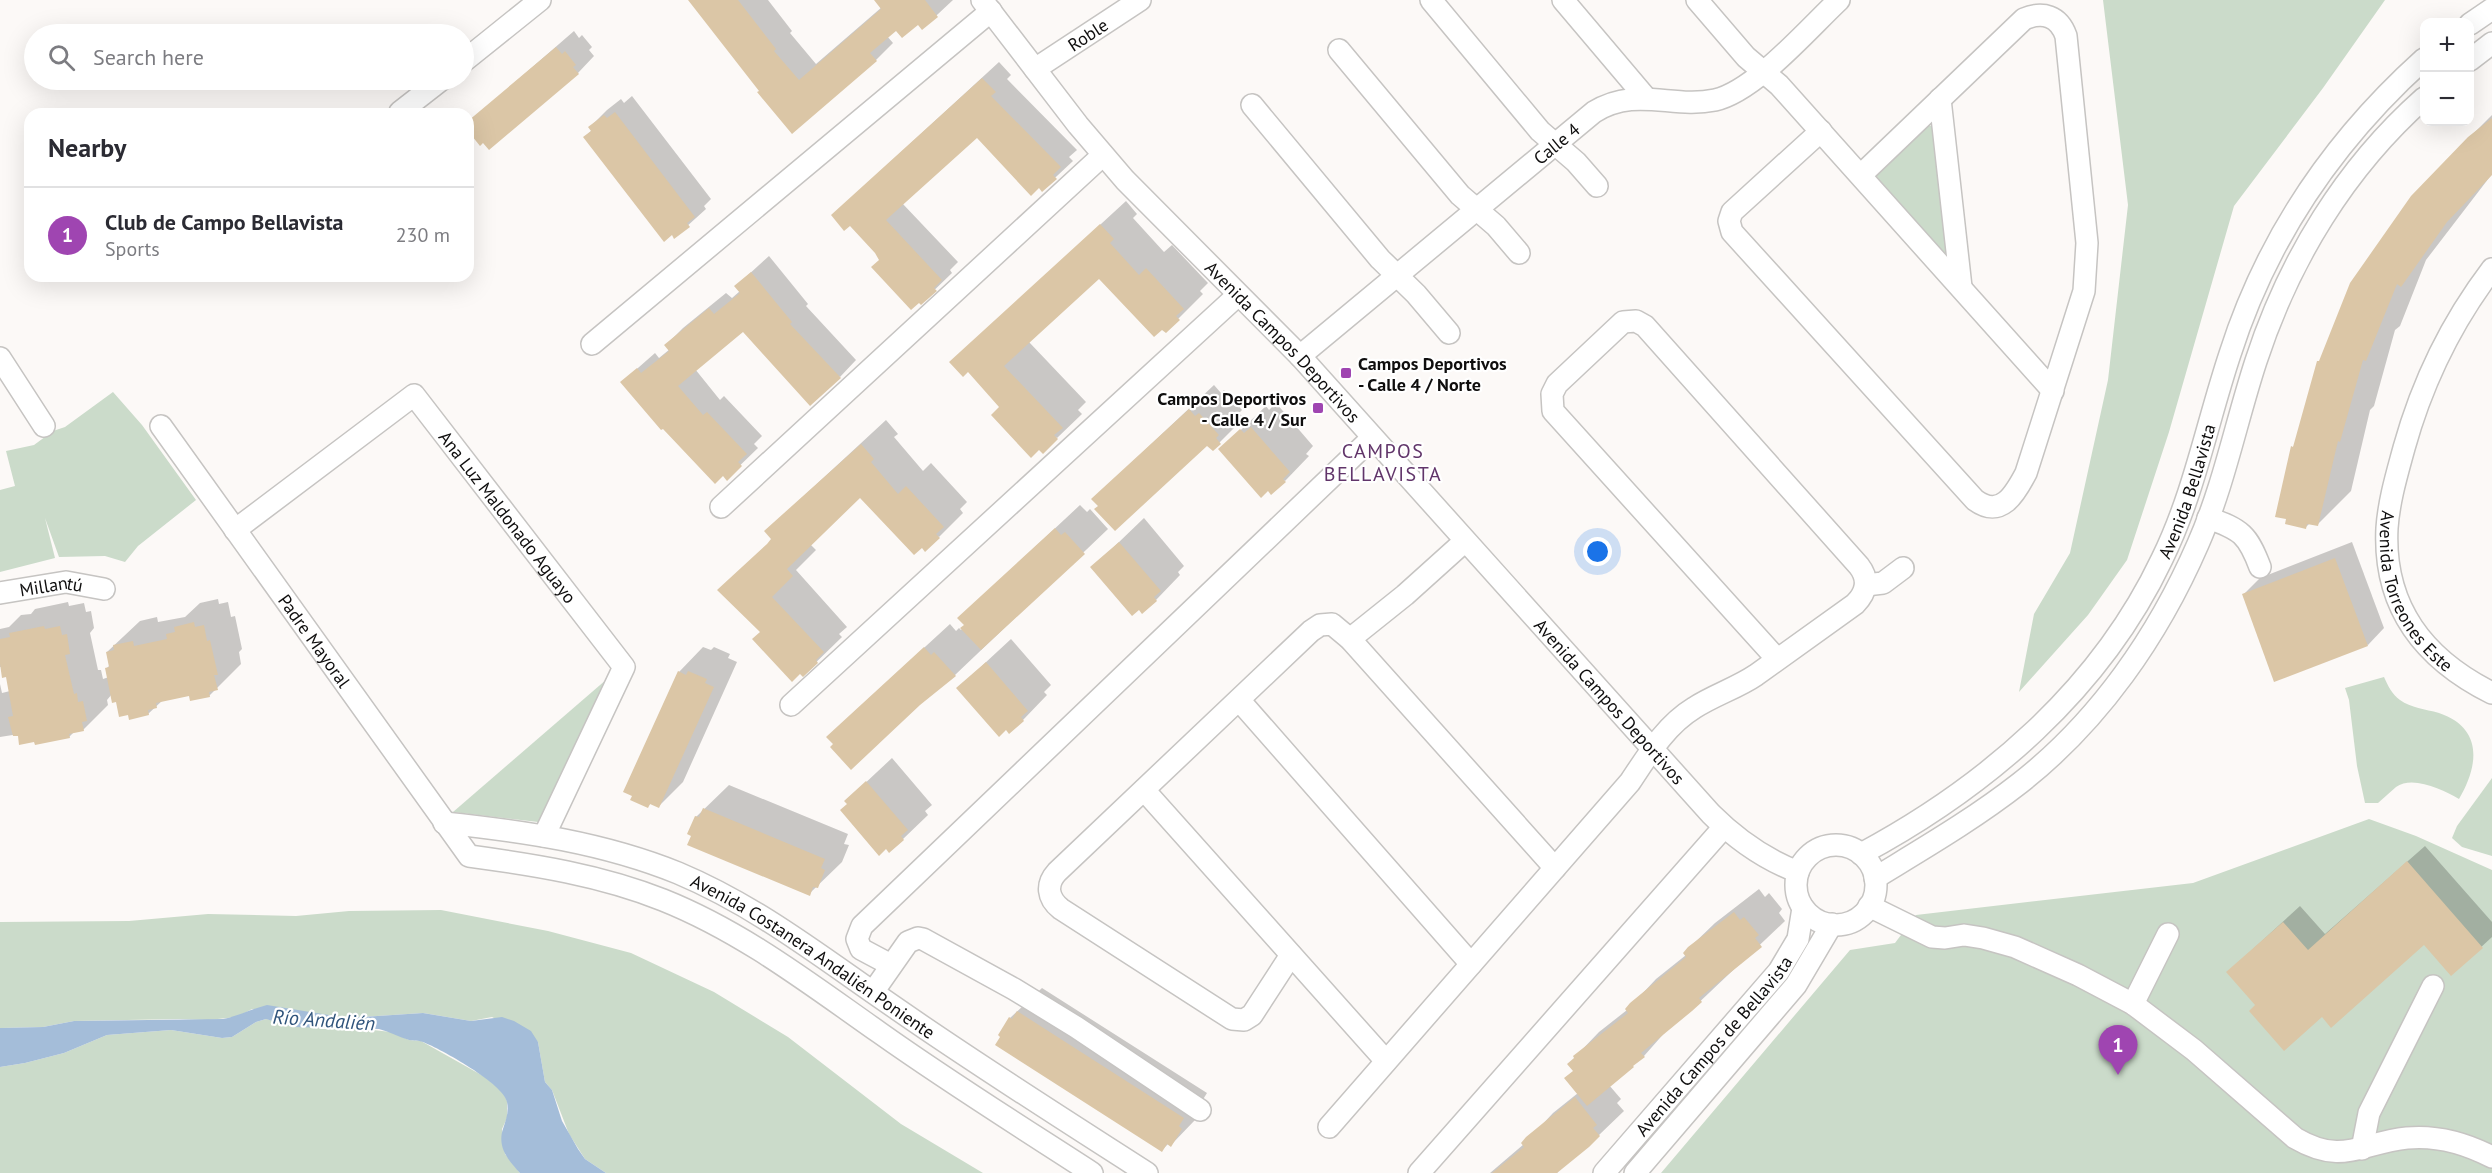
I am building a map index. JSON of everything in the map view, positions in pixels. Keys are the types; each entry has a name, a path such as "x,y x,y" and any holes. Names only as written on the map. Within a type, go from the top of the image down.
{"street":[{"path":"474,53 540,0"},
{"path":"1431,0 1540,131 1576,162 1597,186"},
{"path":"1563,0 1646,98"},
{"path":"1698,0 1746,57 1779,85 1861,175 2053,391"},
{"name":"Calle 4","path":"1300,356 1604,106 1629,98 1698,102 1713,100 1740,90 1839,0"},
{"name":"Roble","path":"1035,69 1135,1"},
{"path":"592,344 986,6"},
{"name":"Avenida Campos Deportivos","path":"986,6 1103,155 1300,356 1651,750 1724,827 1760,855 1798,872"},
{"path":"2474,21 2492,9"},
{"path":"1821,131 1732,212 1729,221 1731,232 1980,504 1988,507 2002,505 2013,495 2026,473 2084,291 2088,260 2067,48 2063,28 2057,21 2041,15 2024,20 1861,175"},
{"path":"2474,56 2492,43"},
{"path":"1339,50 1460,195 1496,226 1519,254"},
{"name":"Avenida Bellavista","path":"1861,854 1959,794 1994,767 2061,705 2117,636 2146,590 2177,526 2194,479 2242,316 2274,247 2316,178 2341,145 2368,113 2420,63"},
{"path":"405,108 428,90"},
{"path":"1940,99 1961,287"},
{"name":"Avenida Bellavista","path":"1875,878 1996,801 2044,762 2091,715 2139,653 2163,616 2208,518 2268,326 2300,255 2325,214 2366,159 2420,102"},
{"path":"1252,105 1380,259 1449,333"},
{"path":"721,507 1103,155"},
{"name":"Avenida Torreones Este","path":"2492,269 2455,325 2423,390 2394,486 2387,528 2395,591 2411,627 2433,654 2445,664 2492,693"},
{"path":"791,705 1238,295"},
{"path":"1329,1127 1630,782 1651,750 1686,714 1744,684 1855,604 1864,592 1866,585 1863,571 1859,566 1645,326 1631,320 1617,326 1557,384 1552,394 1553,411 1777,659"},
{"path":"0,358 44,426"},
{"name":"Ana Luz Maldonado Aguayo","path":"235,530 414,396 624,668 544,836"},
{"name":"Padre Mayoral","path":"161,426 469,856"},
{"path":"891,965 861,949 857,939 862,926 1372,438"},
{"path":"2208,518 2240,531 2252,548 2260,567"},
{"path":"1350,639 1405,595 1465,541"},
{"path":"1866,585 1883,583 1903,568"},
{"name":"Millantú","path":"0,593 66,582 104,589"},
{"path":"1291,955 1252,1015 1238,1020 1227,1016 1056,905 1049,892 1052,877 1315,627 1332,624 1350,639 1555,868"},
{"path":"1239,700 1471,964"},
{"path":"1143,790 1386,1061"},
{"name":"Avenida Costanera Andalién Poniente","path":"444,823 518,830 637,858 714,889 784,928 944,1041 1147,1173"},
{"path":"1419,1173 1724,827"},
{"path":"1844,846 1861,854 1870,864 1875,878 1875,888 1869,906 1854,920 1832,924 1816,919 1803,908 1797,891 1798,872 1808,856 1824,847 1844,846"},
{"name":"Avenida Costanera Andalién Poniente","path":"469,856 586,875 625,886 702,917 774,958 928,1066 1092,1173"},
{"path":"1869,906 1932,937 1973,936 2015,947 2078,975 2133,1005 2194,1050 2295,1138 2323,1151 2339,1153 2394,1140 2427,1137 2454,1141 2492,1157"},
{"name":"Avenida Campos de Bellavista","path":"1604,1173 1779,971 1798,939 1803,908"},
{"name":"Avenida Campos de Bellavista","path":"1635,1173 1796,985 1832,924"},
{"path":"2133,1005 2168,934"},
{"path":"873,992 908,942 918,938 931,942 1076,1027 1200,1110"},
{"path":"2362,1149 2369,1113 2433,986"}],"green space":[{"path":"2103,0 2385,0 2323,88 2234,206 2169,432 2127,560 2088,615 2019,692 2034,614 2070,553 2108,380 2128,205"},
{"path":"1927,125 1936,127 1946,257 1875,180 1876,175"},
{"path":"113,392 142,425 196,500 138,546 125,562 105,556 59,557 45,518 55,558 0,572 0,490 15,486 6,451 34,445 53,431 65,427"},
{"path":"2384,677 2390,690 2400,700 2418,708 2439,713 2464,728 2473,749 2473,761 2466,786 2459,799 2428,785 2411,783 2396,787 2378,803 2365,803 2357,766 2349,700 2345,688"},
{"path":"607,679 538,822 453,812"},
{"path":"2492,778 2492,856 2462,847 2452,838 2457,826"},
{"path":"2369,819 2416,836 2492,870 2492,1173 1661,1173 1850,950 1895,943 1916,915 2193,883"},
{"path":"441,910 548,931 631,953 714,992 788,1037 901,1124 983,1173 606,1173 585,1159 569,1134 552,1090 545,1082 538,1042 492,1017 471,1021 423,1013 347,1018 252,1009 237,1017 208,1020 74,1021 43,1027 0,1028 0,922 129,921 208,914 296,916 349,911"},
{"path":"266,1019 324,1029 355,1028 391,1032 409,1040 421,1041 485,1077 503,1092 507,1101 507,1118 502,1129 505,1154 520,1173 0,1173 0,1067 64,1053 107,1035 171,1030 222,1038 232,1037 256,1022"}],"water":[{"name":"Río Andalién","path":"267,1005 347,1018 423,1013 471,1021 502,1017 514,1021 531,1031 538,1042 545,1082 552,1090 562,1121 578,1149 585,1159 606,1173 520,1173 508,1158 501,1142 508,1106 503,1095 495,1086 457,1059 432,1046 379,1029 293,1027 266,1019 256,1022 232,1037 222,1038 171,1030 107,1035 64,1053 0,1067 0,1028 43,1027 74,1021 223,1019"}],"building":[{"path":"688,0 738,0 776,49 774,51 799,80 881,9 874,0 925,0 938,17 922,30 918,25 902,38 896,31 870,53 877,61 792,134 757,92 759,91"},
{"path":"556,47 562,54 565,51 576,65 573,67 579,74 489,150 483,143 480,146 474,138 474,116"},
{"path":"982,78 996,92 991,96 1061,167 1053,175 1057,179 1042,192 1039,188 1031,196 977,138 886,220 942,280 934,288 937,291 921,305 919,303 911,310 871,267 879,260 875,253 850,226 844,231 831,215"},
{"path":"615,112 695,217 687,223 690,227 674,239 672,235 664,242 583,137 591,131 588,127 604,115 607,118"},
{"path":"2492,118 2492,175 2447,222 2401,287 2397,284 2366,361 2363,360 2340,442 2338,441 2318,526 2307,524 2306,529 2285,524 2286,519 2275,517 2291,446 2293,447 2317,361 2319,361 2350,283 2411,196 2468,137"},
{"path":"1100,224 1114,239 1110,243 1139,275 1146,268 1184,309 1176,316 1180,320 1166,333 1162,330 1154,337 1099,279 1004,366 1063,428 1054,435 1058,439 1043,454 1039,450 1031,458 991,415 999,407 968,372 963,377 949,362"},
{"path":"751,272 792,322 790,324 841,378 810,406 743,332 678,386 703,415 707,412 747,454 738,462 742,466 727,481 723,476 715,484 663,429 661,430 620,382 637,368 641,373 669,351 664,345 709,308 714,314 740,293 734,286"},
{"path":"1189,409 1195,416 1199,413 1219,435 1216,438 1221,444 1213,451 1207,446 1115,531 1094,509 1098,506 1091,499"},
{"path":"1251,427 1290,472 1283,479 1286,482 1271,495 1268,491 1261,498 1218,449 1240,429 1244,433"},
{"path":"861,444 874,459 871,462 898,494 906,486 944,527 936,534 940,538 925,552 922,548 914,555 860,498 787,569 793,576 772,597 824,652 816,660 818,663 803,677 800,674 792,682 752,639 760,632 717,590 771,539 764,531"},
{"path":"1055,528 1061,535 1065,532 1085,554 981,650 960,628 964,625 957,618"},
{"path":"1119,542 1161,591 1154,597 1157,601 1142,614 1139,610 1132,616 1090,567"},
{"path":"2335,558 2368,646 2274,682 2242,594"},
{"path":"194,622 195,627 204,625 207,641 210,640 218,675 214,675 218,690 209,692 210,697 190,701 189,696 156,703 157,708 148,710 149,715 129,720 128,715 119,717 116,702 112,703 105,668 109,667 106,652 114,650 113,645 133,641 134,646 167,639 166,634 175,632 174,627"},
{"path":"44,626 45,629 60,626 62,635 67,634 70,654 65,655 74,694 77,693 78,702 83,701 87,721 82,722 84,731 69,734 70,738 35,745 34,742 19,745 18,736 13,736 8,717 13,716 6,677 2,678 0,639 10,637 9,633"},
{"path":"924,647 931,655 934,652 956,676 920,705 851,770 830,747 833,744 826,737"},
{"path":"986,662 1028,711 1021,717 1024,721 1009,734 1006,730 999,737 956,688"},
{"path":"678,671 686,675 688,671 707,679 705,683 714,687 659,808 650,804 648,808 630,800 632,796 623,792"},
{"path":"866,781 908,830 901,836 904,840 889,853 886,849 879,856 840,810 847,804 844,801"},
{"path":"703,808 825,859 821,868 825,870 818,888 813,887 810,896 687,845 691,836 687,834 695,816 699,817"},
{"path":"2407,861 2483,948 2451,976 2424,945 2331,1028 2322,1017 2284,1051 2249,1011 2255,1005 2226,972 2283,922 2308,950"},
{"path":"1734,912 1740,920 1744,917 1759,935 1755,938 1762,947 1699,998 1702,1002 1641,1053 1645,1057 1587,1106 1564,1078 1573,1071 1567,1064 1574,1058 1573,1056 1628,1013 1625,1009 1630,1003 1686,957 1683,953 1688,947"},
{"path":"1017,1011 1184,1118 1179,1126 1182,1129 1171,1147 1167,1144 1162,1152 995,1045 1009,1017 1012,1019"},
{"path":"1575,1097 1597,1125 1593,1128 1600,1136 1589,1147 1557,1173 1492,1173 1524,1147 1521,1143 1526,1137"}],"place":[{"name":"Campos Deportivos - Calle 4 / Norte","path":"1346,373"},
{"name":"Campos Deportivos - Calle 4 / Sur","path":"1318,408"},
{"name":"Club de Campo Bellavista","path":"2118,1075"}],"district":[{"name":"CAMPOS BELLAVISTA","path":"1383,462"}]}
